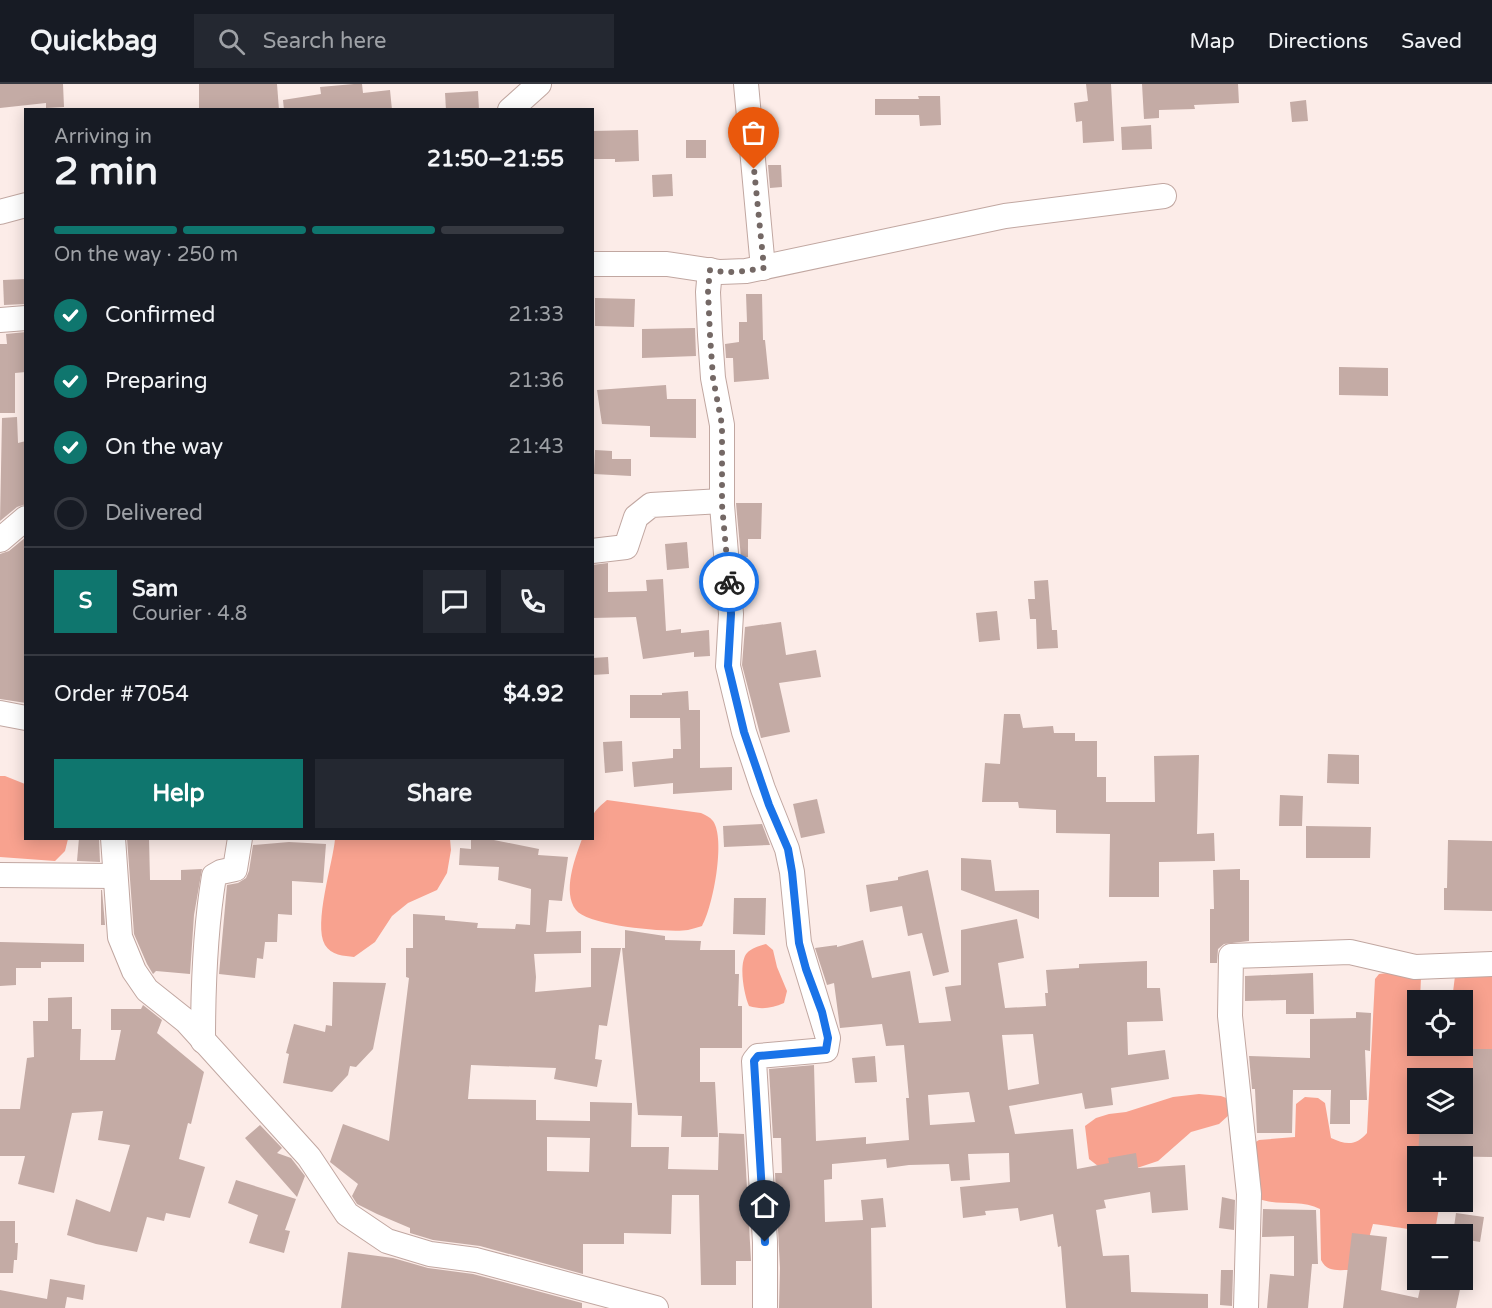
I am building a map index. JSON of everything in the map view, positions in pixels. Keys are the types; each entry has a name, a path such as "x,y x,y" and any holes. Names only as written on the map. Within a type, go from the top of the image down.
{"street":[{"path":"512,108 539,84"},
{"path":"746,84 764,268"},
{"path":"594,264 667,264 720,272 746,271 1005,216 1164,196"},
{"path":"0,212 24,206"},
{"path":"710,270 708,291 710,335 713,378 722,425 722,501 731,614 728,666 744,732 769,805 788,849 799,943 822,1012 828,1038 826,1050 758,1056 754,1061 765,1242 765,1308"},
{"path":"0,320 24,318"},
{"path":"594,551 626,548 636,517 651,505 722,501"},
{"path":"0,540 24,521"},
{"path":"0,713 24,718"},
{"path":"113,840 120,937 134,971 147,990 186,1021 309,1157 347,1214 387,1241 430,1254 476,1260 656,1308"},
{"path":"203,1041 203,1004 210,901 214,876 235,869 240,840"},
{"path":"0,874 115,876"},
{"path":"1246,1308 1249,1194 1230,1016 1231,956 1350,952 1415,967 1492,964"}],"shaded area":[{"path":"0,776 5,776 24,784 24,840 68,840 65,851 55,861 0,857"},
{"path":"607,800 701,813 713,821 717,830 718,857 714,889 702,926 678,931 629,927 583,916 576,910 570,894 573,865 582,840 594,840 594,813"},
{"path":"335,840 450,840 451,850 447,873 437,890 408,903 392,916 375,942 354,957 338,954 325,945 321,923"},
{"path":"766,944 773,950 787,991 784,1003 758,1008 749,1006 745,994 743,964 749,951"},
{"path":"1395,972 1421,977 1420,990 1407,990 1407,1056 1473,1056 1473,990 1453,990 1455,976 1492,972 1492,1074 1473,1073 1473,1068 1407,1068 1407,1134 1446,1134 1445,1146 1407,1146 1407,1212 1438,1212 1436,1224 1407,1224 1407,1228 1373,1224 1369,1238 1349,1270 1333,1270 1326,1267 1321,1260 1320,1209 1305,1204 1259,1199 1254,1143 1259,1140 1295,1137 1296,1104 1305,1097 1318,1098 1325,1103 1331,1138 1350,1143 1359,1140 1367,1133 1375,979 1379,974"},
{"path":"1199,1094 1229,1099 1229,1115 1219,1124 1191,1132 1158,1161 1137,1168 1103,1170 1089,1159 1085,1126 1096,1118 1126,1112 1173,1097"}],"building":[{"path":"0,84 63,84 64,107 46,108 46,103 0,108"},
{"path":"199,84 277,84 279,108 199,108"},
{"path":"362,84 363,93 390,90 392,108 284,108 283,100 321,94 320,87"},
{"path":"1086,84 1111,84 1114,141 1083,143 1082,121 1076,122 1074,103 1088,101"},
{"path":"1142,84 1238,84 1239,103 1194,105 1195,109 1159,110 1159,118 1144,119"},
{"path":"478,91 479,108 446,108 445,93"},
{"path":"918,96 940,96 941,125 920,126 919,115 875,115 875,99 919,99"},
{"path":"1306,100 1308,121 1292,122 1290,102"},
{"path":"1151,125 1152,149 1122,150 1121,127"},
{"path":"638,130 639,161 615,162 615,159 594,159 594,131"},
{"path":"686,140 706,140 706,158 686,158"},
{"path":"768,165 781,165 782,187 770,188"},
{"path":"672,174 673,196 653,197 652,175"},
{"path":"24,279 24,304 4,305 3,280"},
{"path":"746,294 762,294 763,340 765,340 769,379 734,382 733,358 726,358 725,344 739,342 739,322 747,322"},
{"path":"595,298 635,299 634,327 595,326"},
{"path":"695,328 696,356 642,358 642,329"},
{"path":"24,332 24,372 15,373 15,413 0,413 0,344 7,344 6,334"},
{"path":"1339,367 1388,368 1388,396 1339,395"},
{"path":"666,385 667,399 696,399 696,438 650,437 650,426 602,424 597,390"},
{"path":"17,417 18,443 24,442 24,505 17,507 0,521 2,418"},
{"path":"595,450 612,451 612,459 631,459 631,476 594,474"},
{"path":"736,503 762,503 761,539 748,539 748,557 741,558"},
{"path":"24,539 24,703 0,699 0,554 9,551"},
{"path":"687,542 689,568 667,570 665,544"},
{"path":"608,563 608,592 647,591 646,580 663,579 666,631 681,629 681,633 709,630 710,656 694,657 694,652 643,659 636,617 594,618 594,565"},
{"path":"1048,580 1052,630 1057,630 1058,648 1037,649 1036,619 1030,619 1028,599 1035,599 1034,581"},
{"path":"997,611 1000,640 979,642 976,613"},
{"path":"781,622 786,655 816,650 821,677 779,683 790,732 761,738 742,665 745,627"},
{"path":"608,657 609,674 594,675 594,658"},
{"path":"688,691 689,710 700,710 700,768 732,767 732,790 673,794 673,783 634,787 632,762 673,758 673,749 681,749 680,718 630,718 630,695 662,695 662,693"},
{"path":"1004,714 1020,714 1023,728 1053,726 1054,733 1075,733 1075,741 1097,741 1097,777 1106,777 1106,802 1155,802 1154,756 1199,755 1197,834 1214,833 1215,861 1159,862 1159,897 1109,897 1110,834 1056,833 1056,810 1019,808 1018,802 982,802 985,763 1000,764"},
{"path":"622,741 623,771 605,773 603,742"},
{"path":"1328,754 1359,755 1359,784 1327,783"},
{"path":"1280,795 1303,796 1302,826 1279,826"},
{"path":"817,799 825,833 801,838 793,804"},
{"path":"762,824 770,845 724,847 723,826"},
{"path":"1306,826 1371,827 1370,858 1306,858"},
{"path":"79,840 99,840 100,862 77,861"},
{"path":"127,840 149,840 150,880 181,880 181,870 202,869 194,915 190,974 156,971 153,974 134,934"},
{"path":"471,840 494,840 539,849 538,855 568,857 562,901 549,900 546,932 581,931 581,953 534,954 535,992 591,987 591,948 621,948 607,1026 599,1025 595,1059 602,1060 597,1087 554,1079 556,1068 471,1065 468,1099 536,1100 536,1120 590,1121 590,1102 632,1103 631,1147 669,1147 668,1169 718,1170 719,1133 744,1134 751,1261 736,1261 736,1285 701,1285 699,1195 672,1195 671,1234 624,1233 624,1244 583,1244 583,1274 480,1246 433,1240 410,1233 410,1228 357,1204 352,1196 358,1184 330,1162 343,1124 389,1141 409,978 406,977 406,948 413,948 413,914 445,916 445,920 478,923 477,928 515,929 516,924 530,925 531,889 498,880 499,867 459,865 460,848 471,849","holes":["547,1137 590,1138 589,1172 547,1171"]},
{"path":"1448,840 1492,841 1492,911 1444,910"},
{"path":"289,842 326,844 323,883 292,881 292,915 278,914 277,942 265,942 263,959 257,958 255,978 219,974 227,885 238,883 246,878 253,845"},
{"path":"961,858 991,860 995,891 1039,890 1039,919 961,890"},
{"path":"1240,869 1240,880 1249,880 1249,941 1224,944 1218,949 1217,963 1210,963 1210,909 1214,909 1213,870"},
{"path":"928,870 949,972 933,976 922,933 908,936 902,906 870,912 866,885 898,880 898,877"},
{"path":"102,890 105,925 101,925"},
{"path":"734,898 766,898 765,935 733,934"},
{"path":"1017,919 1024,958 998,963 1005,1008 1046,1006 1045,993 1048,993 1046,970 1079,968 1079,964 1147,961 1147,988 1160,988 1163,1021 1127,1022 1128,1055 1165,1050 1169,1079 1111,1088 1113,1105 1085,1109 1082,1093 1009,1106 1015,1134 1073,1129 1077,1169 1109,1163 1108,1158 1136,1153 1138,1168 1185,1165 1188,1210 1152,1213 1150,1192 1104,1200 1106,1208 1096,1210 1103,1256 1129,1255 1131,1292 1208,1294 1208,1308 1066,1308 1061,1246 1058,1247 1053,1214 1020,1221 1018,1208 985,1211 986,1215 963,1218 960,1187 1010,1182 1009,1153 968,1154 970,1180 951,1181 949,1164 887,1168 886,1159 832,1164 832,1179 824,1180 825,1222 863,1220 861,1200 883,1198 886,1227 871,1228 872,1308 779,1308 780,1268 775,1173 782,1173 781,1138 773,1138 769,1069 814,1065 816,1141 866,1137 866,1144 909,1140 906,1098 909,1098 904,1045 886,1046 882,1024 840,1028 834,983 827,985 815,948 837,945 837,947 863,940 872,978 910,971 919,1023 951,1021 945,987 961,985 961,930","holes":["1033,1034 1039,1084 1008,1090 1002,1035","969,1092 975,1122 930,1125 928,1095"]},
{"path":"625,930 665,936 665,940 701,941 700,950 735,950 735,974 739,974 738,1006 742,1006 742,1048 700,1048 700,1082 715,1082 718,1137 681,1137 682,1116 638,1115 622,948 625,948"},
{"path":"0,942 84,944 84,962 41,962 41,968 16,968 16,985 0,986"},
{"path":"1313,973 1314,1014 1286,1014 1286,1000 1245,1001 1245,976"},
{"path":"333,982 386,983 373,1049 356,1067 350,1066 348,1075 332,1092 283,1083 289,1054 286,1053 294,1024 325,1032 326,1025 332,1026"},
{"path":"72,997 72,1029 81,1029 80,1060 115,1060 121,1030 111,1030 111,1009 141,1009 143,1005 162,1020 157,1033 204,1072 191,1124 188,1123 179,1159 205,1167 190,1218 166,1213 164,1221 147,1217 137,1252 96,1244 67,1235 76,1199 110,1212 130,1145 98,1140 103,1111 72,1113 54,1193 18,1184 25,1156 0,1156 0,1109 20,1109 27,1058 34,1057 33,1021 48,1021 48,998"},
{"path":"1356,1012 1371,1013 1370,1051 1365,1050 1367,1100 1350,1100 1350,1124 1330,1124 1331,1090 1293,1090 1292,1133 1257,1133 1255,1089 1252,1089 1249,1056 1310,1058 1310,1019 1356,1018"},
{"path":"1473,1049 1492,1049 1492,1157 1473,1157 1473,1146 1419,1146 1419,1134 1473,1134"},
{"path":"875,1056 877,1082 855,1083 852,1058"},
{"path":"260,1125 282,1148 277,1153 291,1158 305,1176 297,1197 245,1138"},
{"path":"236,1180 296,1199 285,1230 290,1231 284,1253 249,1243 258,1215 228,1203"},
{"path":"1222,1197 1235,1200 1234,1230 1219,1228"},
{"path":"1263,1209 1316,1210 1318,1264 1312,1264 1308,1308 1267,1308 1270,1274 1294,1276 1294,1236 1262,1237"},
{"path":"1456,1213 1484,1217 1480,1242 1473,1241 1473,1224 1454,1224"},
{"path":"0,1221 15,1221 15,1243 18,1243 17,1260 14,1260 13,1273 0,1273"},
{"path":"1352,1233 1387,1237 1381,1290 1418,1298 1420,1290 1460,1290 1456,1308 1343,1308"},
{"path":"348,1252 393,1258 428,1268 473,1274 582,1303 582,1308 341,1308"},
{"path":"1221,1270 1233,1270 1232,1306 1220,1305"},
{"path":"50,1279 85,1285 83,1300 67,1297 65,1308 0,1308 0,1290 47,1299"}],"way so far":[{"path":"729,582 722,505 722,425 713,378 708,291 710,270 720,272 764,268 754,169"}],"route":[{"path":"729,582 731,614 728,666 744,732 769,805 788,849 799,943 822,1012 828,1038 826,1050 758,1056 754,1061 765,1242"}]}
